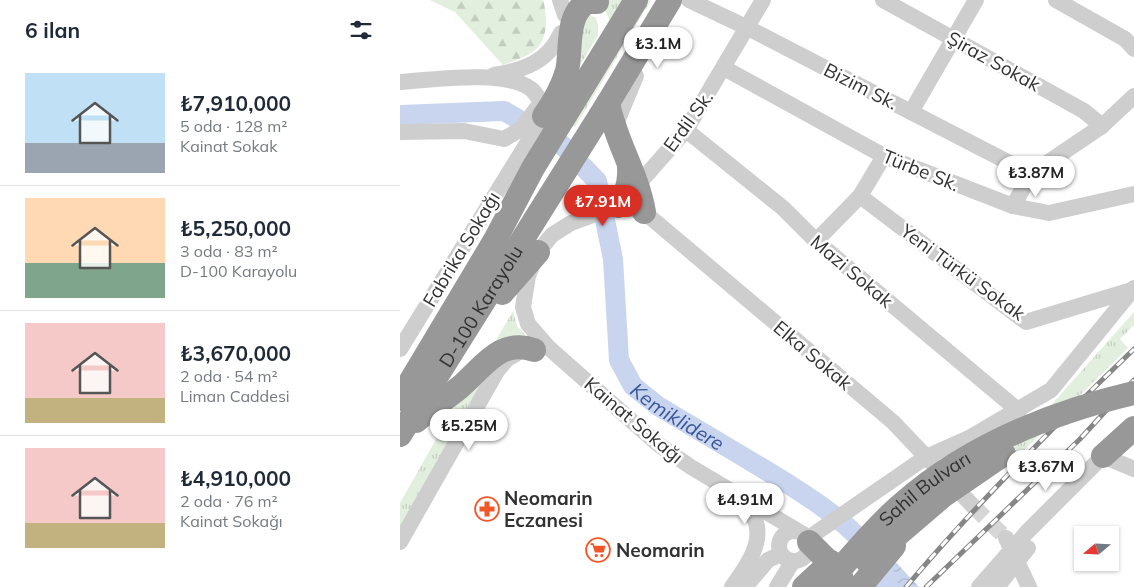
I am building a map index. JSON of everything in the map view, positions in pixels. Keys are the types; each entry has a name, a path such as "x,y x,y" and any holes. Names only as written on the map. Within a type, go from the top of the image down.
{"highway":[{"path":"576,100 636,0"},
{"name":"D-100 Karayolu","path":"401,436 562,176 604,126 608,103 670,0"},
{"path":"542,109 558,95 567,71 575,16 583,5 596,1 608,12 611,19 610,34 607,45 576,100"},
{"name":"D-100 Karayolu","path":"400,399 495,240 523,158 576,100"},
{"path":"604,126 629,164 640,188 644,212"},
{"path":"618,206 625,196 630,180 629,164"},
{"path":"454,350 538,252"},
{"path":"401,436 497,353 516,347 534,350"},
{"name":"Sahil Bulvarı","path":"824,587 907,513 951,468 984,447 1022,428 1064,413 1134,393"},
{"name":"Sahil Bulvarı","path":"842,587 890,539 907,513 1035,436 1134,409"},
{"path":"1117,462 1134,428"},
{"path":"1117,462 1134,441"},
{"path":"804,587 880,517 907,513"},
{"path":"860,587 907,513"},
{"path":"808,536 834,567 847,587"}],"street":[{"path":"400,132 464,131 497,139 508,138 542,109 556,70 563,7 572,0"},
{"path":"604,126 682,0"},
{"name":"Bizim Sk.","path":"689,0 748,28 1031,174"},
{"name":"Erdil Sk.","path":"640,188 642,180 686,130 763,0"},
{"name":"Şiraz Sokak","path":"883,0 1084,111 1102,126"},
{"path":"911,112 976,0"},
{"path":"1056,0 1125,39 1134,49"},
{"path":"400,82 479,77 513,71 534,64 550,51 561,33"},
{"name":"Türbe Sk.","path":"724,68 884,156 1013,206 1049,213 1134,194"},
{"path":"479,77 524,84 533,90 542,109"},
{"path":"1013,206 1031,174 1102,126 1134,96"},
{"name":"Fabrika Sokağı","path":"400,349 523,158 542,109"},
{"name":"Mazi Sokak","path":"686,130 783,208 816,241 1019,411"},
{"path":"508,138 515,145 517,153 523,158"},
{"path":"816,241 860,196 884,156"},
{"name":"Yeni Türkü Sokak","path":"860,196 1026,322 1133,289"},
{"path":"618,206 644,212"},
{"name":"Kainat Sokağı","path":"618,206 578,220 552,235 538,252 528,276 523,300 524,313 536,336 666,450 728,489"},
{"name":"Elka Sokak","path":"644,212 893,422 974,506"},
{"path":"777,587 784,553 783,535 808,536 863,501 926,457 971,437 1019,411 1051,390 1133,289"},
{"path":"400,542 500,366 512,356 534,350 567,364"},
{"path":"979,587 1012,549 1117,462"},
{"path":"728,489 808,536"},
{"path":"728,489 751,507 784,553"},
{"path":"728,489 745,504 754,519 757,533 754,554 732,587"},
{"path":"745,587 768,560 784,553 806,556 808,536"},
{"path":"997,587 1012,549"},
{"path":"1012,549 1029,587"}],"green space":[{"path":"430,0 543,0 546,17 545,33 542,41 533,52 503,65 455,12"},
{"path":"593,0 630,0 611,22 601,3"},
{"path":"642,0 651,0 575,127 568,124"},
{"path":"587,15 595,17 598,24 598,35 558,102"},
{"path":"513,311 517,326 539,349 488,354"},
{"path":"1134,312 1134,325 1120,339 1128,348 1004,470 999,464"},
{"path":"496,359 400,526 400,503 468,383"}],"water":[{"path":"892,558 919,587 874,587"}],"waterway":[{"name":"Kemiklidere","path":"400,115 504,111 562,145 597,181 613,259 619,360 633,386 658,406 787,483 830,513 850,529 867,547 881,567 889,587"}],"tunnel":[{"path":"973,506 1006,538"}],"railway":[{"path":"906,587 960,525 1017,465 1134,349"},
{"path":"926,587 1080,439 1134,380"}],"place":[{"name":"Neomarin Eczanesi","path":"487,509"},
{"name":"Neomarin","path":"598,550"}]}
